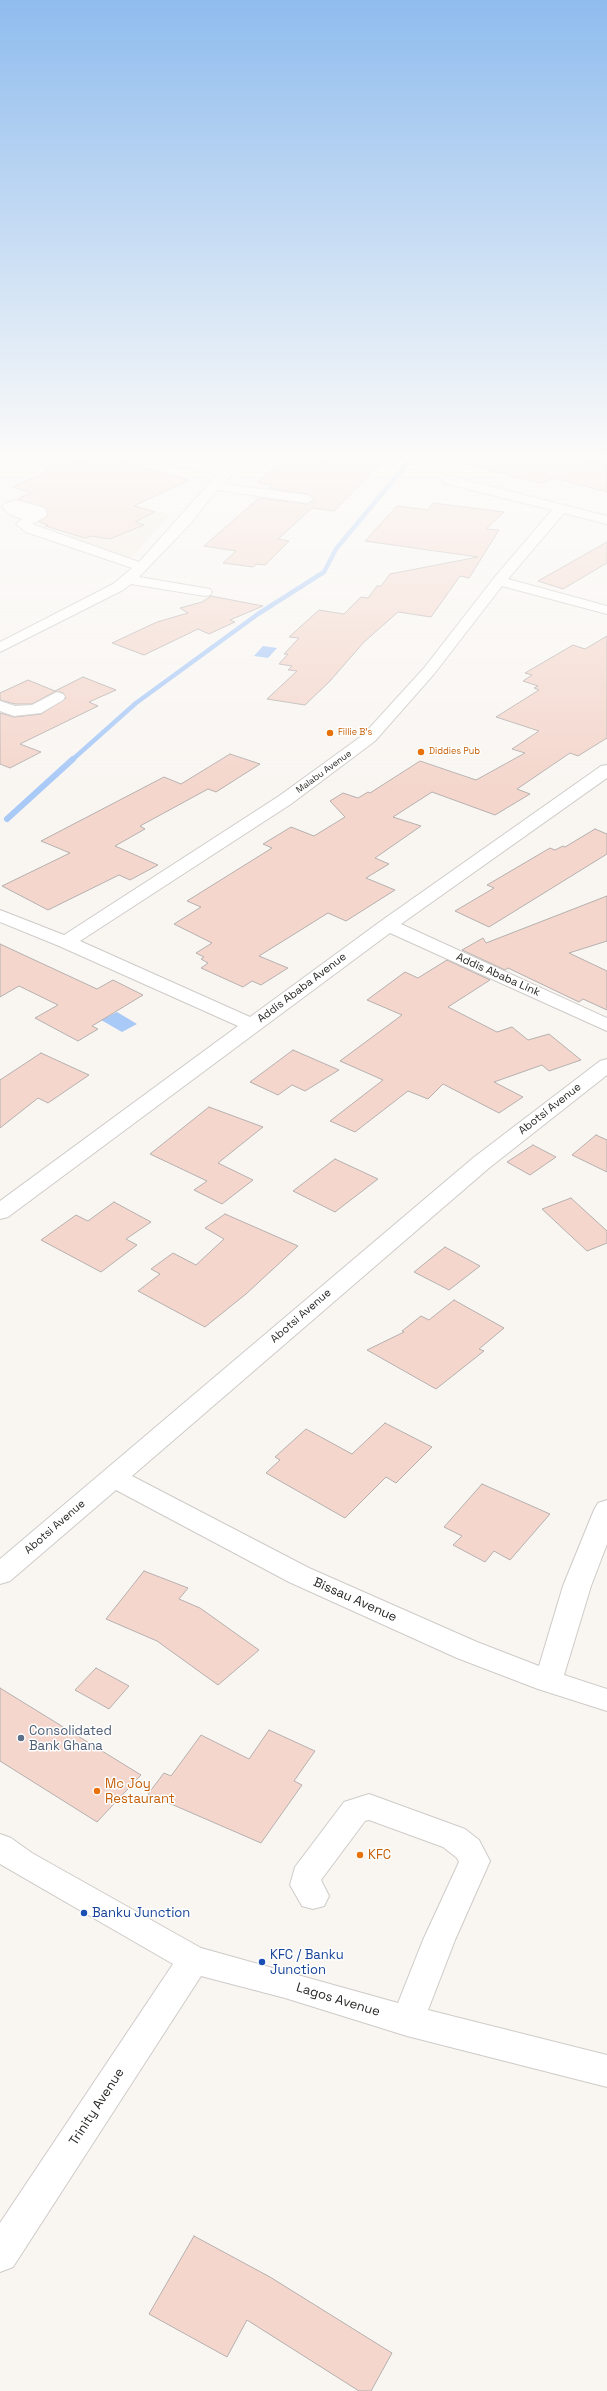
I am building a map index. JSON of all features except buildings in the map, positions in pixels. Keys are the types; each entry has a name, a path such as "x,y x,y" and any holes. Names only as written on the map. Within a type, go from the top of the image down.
{"street":[{"path":"0,648 118,587 142,567 138,566"},
{"name":"Malabu Avenue","path":"66,942 285,800 369,738 429,671 512,566"},
{"path":"128,580 205,592"},
{"path":"499,581 607,610"},
{"path":"0,706 14,711 34,710 57,697"},
{"name":"Addis Ababa Avenue","path":"0,1212 253,1025 338,960 607,770"},
{"path":"0,916 66,942 253,1025"},
{"name":"Addis Ababa Link","path":"388,925 607,1025"},
{"name":"Abotsi Avenue","path":"0,1574 475,1168 605,1068"},
{"name":"Bissau Avenue","path":"113,1477 300,1575 467,1650 548,1681 607,1700"},
{"path":"548,1681 577,1586 607,1510"},
{"path":"313,1896 305,1886 306,1876 355,1811 369,1807 454,1838 468,1849 475,1861 439,1940 408,2021"},
{"name":"Lagos Avenue","path":"0,1847 21,1862 194,1960 285,1984 357,2007 408,2021 607,2071"},
{"name":"Trinity Avenue","path":"0,2254 194,1960"}],"water":[{"path":"263,646 277,648 268,658 254,656"},
{"path":"117,1012 137,1024 122,1032 101,1020"}],"waterway":[{"path":"72,760 136,703 258,614 324,572 327,566"},
{"path":"7,819 73,759"}],"place":[{"name":"Fillie B's","path":"330,733"},
{"name":"Diddies Pub","path":"421,752"},
{"name":"Consolidated Bank Ghana","path":"21,1738"},
{"name":"Mc Joy Restaurant","path":"97,1791"},
{"name":"KFC","path":"360,1855"},
{"name":"Banku Junction","path":"84,1913"},
{"name":"KFC / Banku Junction","path":"262,1962"}]}
